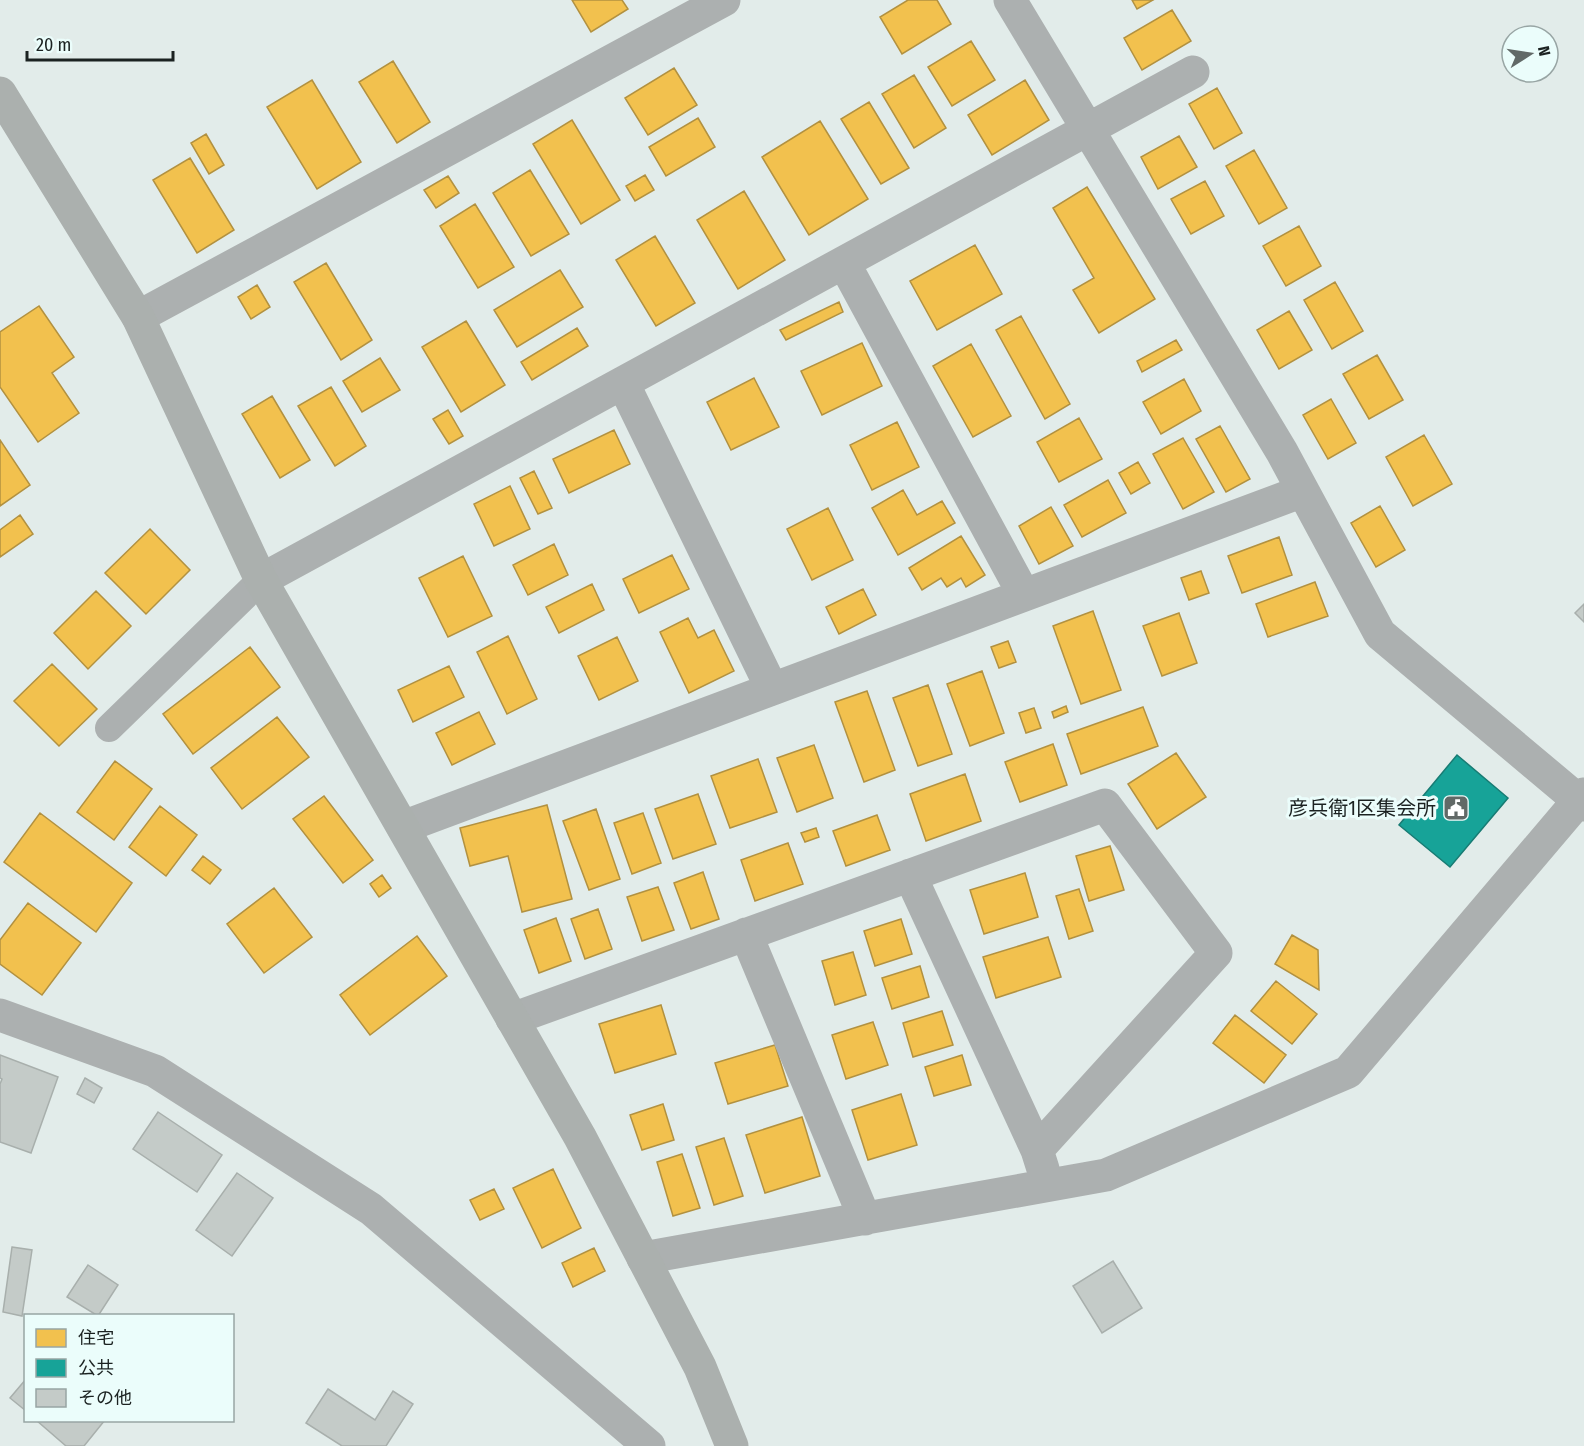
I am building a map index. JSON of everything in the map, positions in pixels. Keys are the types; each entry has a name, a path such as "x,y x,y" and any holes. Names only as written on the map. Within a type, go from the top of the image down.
{"street":[{"path":"138,317 724,0"},
{"path":"643,1258 1106,1175 1348,1072 1582,800 1380,634 1304,491 1010,0"},
{"path":"261,580 1193,72"},
{"path":"0,93 138,317 261,580 580,1137 699,1367 732,1446"},
{"path":"844,263 1024,595"},
{"path":"623,383 772,689"},
{"path":"403,827 1304,491"},
{"path":"512,1019 1106,805 1216,953 1037,1150"},
{"path":"910,875 1037,1150 1048,1186"},
{"path":"746,934 865,1219"},
{"path":"0,1015 155,1071 371,1209 649,1446"}],"lane":[{"path":"109,728 261,580"}],"building: 住宅":[{"path":"572,0 622,0 628,9 591,32"},
{"path":"908,0 937,0 951,24 902,54 880,17"},
{"path":"1132,0 1153,0 1137,9"},
{"path":"1172,10 1191,41 1142,70 1124,38"},
{"path":"971,41 995,80 952,106 928,67"},
{"path":"393,61 430,122 397,143 359,82"},
{"path":"674,68 697,105 648,135 625,98"},
{"path":"914,75 946,128 914,148 882,94"},
{"path":"312,80 361,162 317,189 267,107"},
{"path":"1025,80 1049,120 992,155 968,115"},
{"path":"1217,88 1242,133 1214,149 1189,104"},
{"path":"869,102 909,168 881,184 841,119"},
{"path":"698,118 715,147 666,176 649,147"},
{"path":"572,120 620,200 581,224 533,144"},
{"path":"820,121 868,199 809,235 762,157"},
{"path":"206,134 224,165 209,174 191,143"},
{"path":"1179,136 1197,167 1158,189 1141,157"},
{"path":"1254,150 1287,208 1259,224 1226,166"},
{"path":"190,158 234,230 197,253 153,180"},
{"path":"530,170 569,234 531,256 493,193"},
{"path":"645,175 654,190 635,201 626,186"},
{"path":"448,176 459,193 436,208 424,190"},
{"path":"1205,181 1224,216 1191,234 1171,199"},
{"path":"1087,187 1155,299 1099,333 1073,290 1094,278 1053,208"},
{"path":"744,191 785,260 738,289 697,220"},
{"path":"475,204 514,267 478,288 440,226"},
{"path":"1299,226 1321,266 1286,286 1263,246"},
{"path":"655,236 695,303 656,326 616,260"},
{"path":"975,245 1002,294 937,330 910,281"},
{"path":"326,263 372,340 341,360 294,282"},
{"path":"560,270 583,307 517,347 494,310"},
{"path":"1335,282 1363,331 1332,349 1304,300"},
{"path":"257,285 270,307 251,319 238,297"},
{"path":"839,302 843,312 786,340 780,330"},
{"path":"39,306 74,357 52,373 79,413 38,442 0,387 0,332"},
{"path":"1289,311 1312,350 1279,369 1257,330"},
{"path":"1021,316 1070,404 1045,419 996,330"},
{"path":"466,321 505,385 461,412 422,347"},
{"path":"577,328 588,346 532,380 521,362"},
{"path":"1176,340 1182,350 1142,372 1137,361"},
{"path":"862,343 882,386 822,415 801,371"},
{"path":"971,344 1011,416 973,437 933,366"},
{"path":"1377,355 1403,400 1369,419 1343,374"},
{"path":"380,358 400,390 362,412 343,381"},
{"path":"754,378 779,427 731,450 707,402"},
{"path":"1184,379 1201,411 1161,434 1143,402"},
{"path":"331,387 366,446 335,466 298,406"},
{"path":"272,396 310,460 280,478 242,414"},
{"path":"1331,399 1356,443 1328,459 1303,415"},
{"path":"448,410 463,436 449,444 433,419"},
{"path":"1079,418 1102,459 1059,482 1037,442"},
{"path":"897,422 919,467 872,490 850,445"},
{"path":"1220,426 1250,479 1226,492 1196,439"},
{"path":"614,430 630,464 569,493 553,459"},
{"path":"1424,435 1452,484 1413,506 1386,457"},
{"path":"1183,438 1214,492 1183,509 1153,454"},
{"path":"0,440 30,485 0,506"},
{"path":"1138,462 1150,483 1131,494 1119,473"},
{"path":"534,471 552,508 538,514 520,478"},
{"path":"1108,480 1126,513 1082,537 1064,505"},
{"path":"510,486 530,529 494,546 474,504"},
{"path":"903,490 917,515 942,501 955,523 898,555 872,508"},
{"path":"1380,506 1405,550 1376,567 1351,523"},
{"path":"1051,507 1073,546 1039,564 1019,526"},
{"path":"828,508 853,560 812,580 787,529"},
{"path":"20,515 33,534 0,557 0,530"},
{"path":"150,529 190,570 146,614 105,573"},
{"path":"961,536 985,575 966,587 961,578 947,587 941,578 922,590 909,568"},
{"path":"1279,537 1292,575 1242,593 1228,556"},
{"path":"554,544 568,575 528,595 513,565"},
{"path":"672,555 689,589 639,613 623,579"},
{"path":"463,556 492,616 448,637 419,578"},
{"path":"1201,571 1209,593 1189,600 1181,578"},
{"path":"1315,582 1328,616 1268,637 1256,604"},
{"path":"592,584 604,610 559,633 546,607"},
{"path":"863,589 876,615 839,634 826,607"},
{"path":"96,591 131,626 88,669 54,633"},
{"path":"1093,611 1121,690 1081,704 1053,626"},
{"path":"1179,613 1197,663 1162,676 1143,626"},
{"path":"688,618 698,638 714,630 734,671 689,693 660,632"},
{"path":"508,636 537,699 507,714 477,652"},
{"path":"617,637 638,681 599,700 578,656"},
{"path":"1008,641 1016,662 999,668 991,647"},
{"path":"250,647 280,687 193,754 163,714"},
{"path":"52,664 97,709 59,746 14,701"},
{"path":"449,666 464,697 413,722 398,690"},
{"path":"982,671 1004,733 970,746 947,684"},
{"path":"928,685 952,754 918,766 893,698"},
{"path":"867,691 895,770 864,782 835,702"},
{"path":"1066,706 1068,712 1054,718 1052,712"},
{"path":"1143,707 1158,746 1081,774 1067,734"},
{"path":"1034,708 1041,728 1026,733 1019,713"},
{"path":"479,712 495,744 452,765 436,733"},
{"path":"277,717 309,757 242,809 211,768"},
{"path":"1053,744 1067,785 1020,802 1005,762"},
{"path":"814,745 833,798 797,812 777,758"},
{"path":"1176,753 1206,797 1157,829 1128,784"},
{"path":"758,759 777,812 730,828 711,776"},
{"path":"115,761 152,789 114,840 77,812"},
{"path":"965,774 981,821 926,841 910,794"},
{"path":"698,794 716,844 673,859 655,809"},
{"path":"324,796 373,860 343,883 293,819"},
{"path":"547,805 572,899 522,912 508,856 470,866 460,828"},
{"path":"160,806 197,835 166,876 129,847"},
{"path":"596,809 620,879 589,890 563,821"},
{"path":"40,813 132,883 96,932 4,862"},
{"path":"643,813 661,863 632,874 614,823"},
{"path":"877,815 890,850 846,866 833,831"},
{"path":"816,828 819,837 805,842 801,833"},
{"path":"788,843 803,884 755,901 741,860"},
{"path":"1110,846 1124,890 1089,901 1076,856"},
{"path":"203,856 221,870 210,884 192,870"},
{"path":"703,872 719,919 691,929 674,883"},
{"path":"1025,873 1038,917 984,934 970,890"},
{"path":"382,875 391,888 379,897 370,884"},
{"path":"658,887 674,930 642,941 627,897"},
{"path":"274,888 312,937 264,973 227,924"},
{"path":"1079,889 1093,931 1069,939 1056,896"},
{"path":"28,903 81,943 42,995 0,964 0,940"},
{"path":"598,909 612,949 585,959 571,919"},
{"path":"556,918 571,961 539,973 524,930"},
{"path":"901,919 912,954 875,966 864,931"},
{"path":"1292,935 1318,950 1319,990 1275,964"},
{"path":"417,936 447,976 370,1035 340,995"},
{"path":"1048,937 1061,977 996,998 983,957"},
{"path":"853,952 866,995 835,1005 822,961"},
{"path":"920,966 929,997 892,1009 882,978"},
{"path":"1276,981 1317,1014 1292,1044 1251,1011"},
{"path":"661,1005 676,1054 615,1073 599,1024"},
{"path":"942,1011 953,1045 913,1057 903,1023"},
{"path":"1235,1015 1286,1055 1264,1083 1213,1043"},
{"path":"873,1022 888,1065 846,1079 832,1035"},
{"path":"775,1045 788,1086 728,1104 715,1063"},
{"path":"962,1055 971,1085 934,1096 925,1067"},
{"path":"901,1094 917,1145 868,1160 852,1110"},
{"path":"663,1104 674,1140 642,1150 630,1115"},
{"path":"802,1117 820,1176 765,1193 746,1135"},
{"path":"724,1138 743,1196 714,1205 696,1147"},
{"path":"682,1154 700,1208 673,1216 657,1162"},
{"path":"553,1169 581,1228 542,1248 513,1188"},
{"path":"494,1189 504,1209 480,1220 470,1200"},
{"path":"594,1248 605,1271 573,1287 562,1263"}],"building: 公共":[{"path":"1457,755 1508,798 1450,867 1399,825"}],"building: その他":[{"path":"1584,604 1584,622 1575,613"},
{"path":"0,1055 58,1077 31,1153 0,1142 0,1084 2,1079 0,1078"},
{"path":"85,1078 102,1088 94,1103 77,1094"},
{"path":"158,1112 222,1155 197,1192 133,1149"},
{"path":"237,1173 273,1198 232,1256 196,1230"},
{"path":"12,1247 32,1250 22,1316 3,1312"},
{"path":"1113,1261 1142,1308 1102,1333 1073,1286"},
{"path":"88,1265 118,1285 99,1314 95,1314 67,1297"},
{"path":"24,1381 24,1409 10,1398"},
{"path":"328,1389 375,1420 393,1391 413,1404 386,1446 342,1446 306,1423"},
{"path":"38,1422 103,1422 84,1446 66,1446"}],"place":[{"name":"彦兵衛1区集会所","path":"1456,808"}]}
